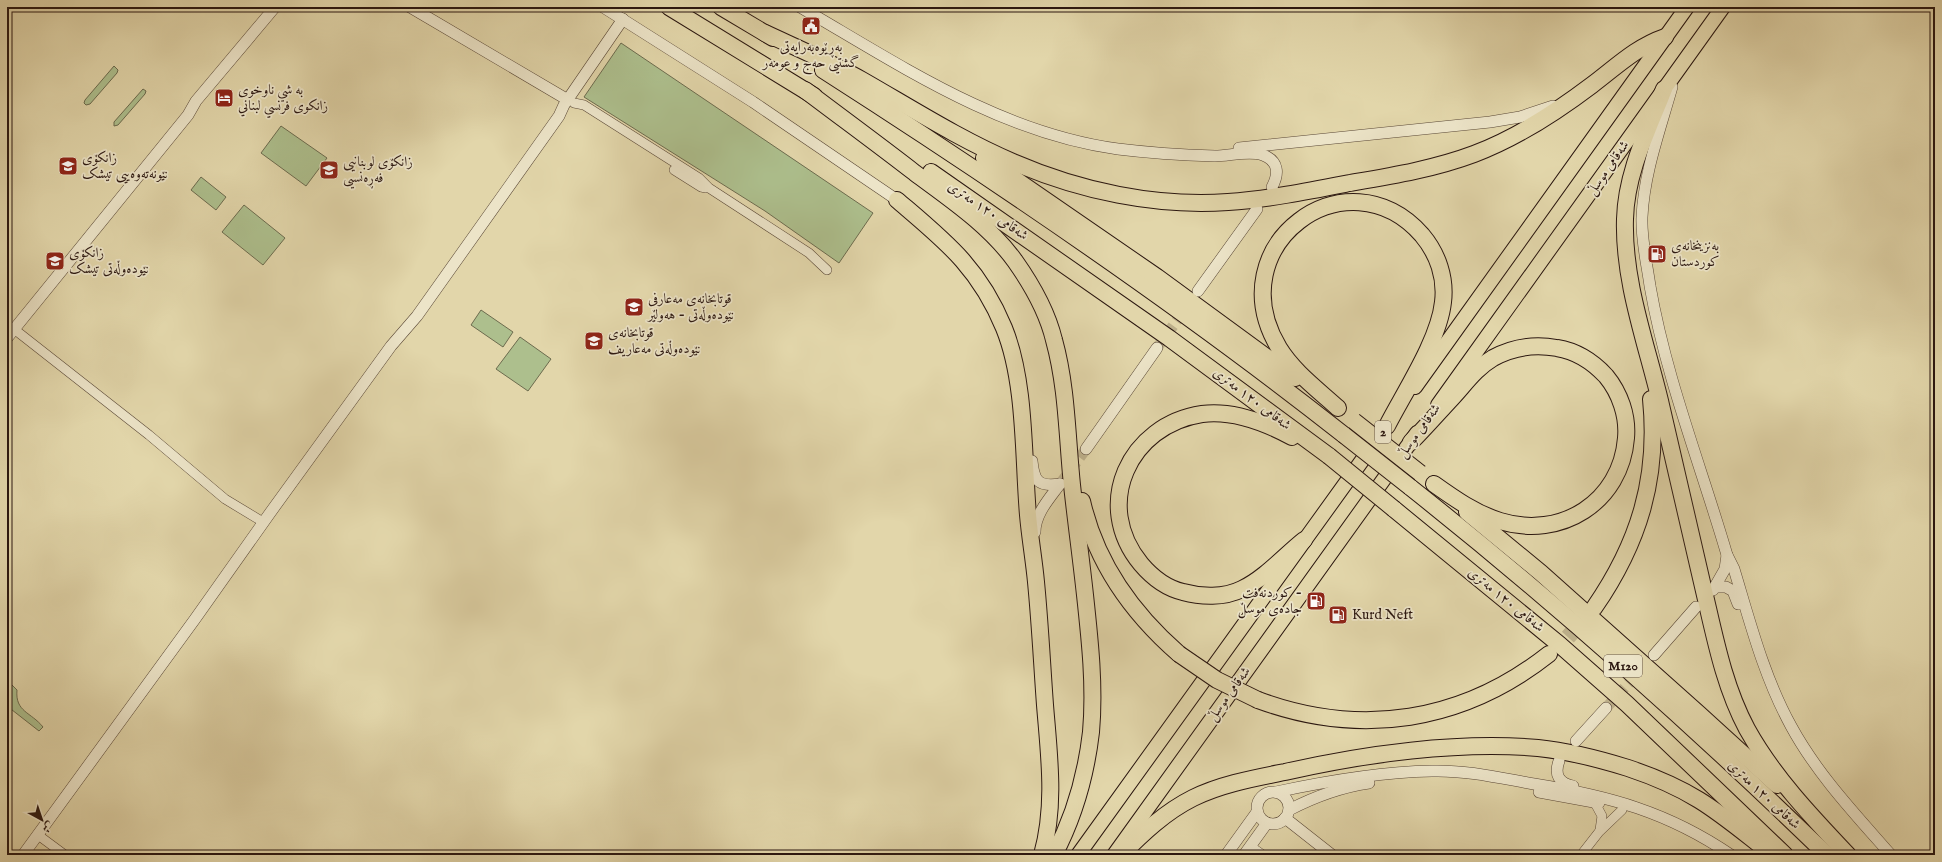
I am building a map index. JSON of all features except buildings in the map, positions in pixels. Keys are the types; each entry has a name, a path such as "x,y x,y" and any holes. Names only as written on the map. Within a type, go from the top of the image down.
{"highway":[{"name":"شەقامی ١٢٠ مەتری","path":"669,7 805,90 939,177 1170,338 1328,456 1560,645 1622,699 1785,855"},
{"name":"شەقامی ١٢٠ مەتری","path":"721,7 765,33 901,120 1040,213 1230,348 1344,435 1486,547 1583,629 1754,785 1827,855"},
{"name":"شەقامی موسڵ","path":"1078,855 1687,7"},
{"name":"شەقامی موسڵ","path":"1114,855 1723,7"},
{"path":"765,33 859,78 1000,156 1062,181 1135,198 1206,203 1246,201 1287,195 1426,169 1480,152 1534,126 1592,85 1638,48 1665,36"},
{"path":"1664,89 1638,156 1627,199 1625,218 1626,253 1639,319 1727,682 1748,730 1764,756 1816,821"},
{"path":"805,90 960,206 998,241 1014,259 1041,302 1048,320 1063,379 1069,454 1089,628 1093,698 1091,732 1084,771 1077,799 1054,855"},
{"path":"904,104 1084,226 1338,408"},
{"path":"897,200 939,235 964,261 983,286 991,300 1010,343 1016,370 1028,515 1035,577 1052,790 1049,824 1042,855"},
{"path":"1387,426 1438,328 1444,301 1444,285 1436,257 1429,243 1416,229 1392,212 1366,204 1334,205 1316,211 1301,219 1288,230 1278,242 1264,272 1262,288 1264,315 1279,348 1293,367 1338,408 1434,484 1482,526 1541,573 1816,821 1848,855"},
{"path":"1594,608 1617,572 1634,535 1642,512 1652,466 1653,413 1639,319"},
{"path":"1411,442 1476,371 1494,358 1517,348 1550,346 1572,352 1588,360 1599,369 1608,379 1617,394 1626,424 1625,455 1622,464 1609,488 1600,498 1579,514 1562,521 1536,526 1508,523 1489,517 1469,508 1434,484"},
{"path":"1304,540 1241,590 1206,596 1180,592 1170,588 1152,576 1130,549 1121,528 1118,513 1122,479 1134,456 1156,433 1178,422 1202,414 1227,414 1257,422 1286,434 1328,456"},
{"path":"1066,415 1085,514 1094,542 1103,560 1128,602 1146,622 1179,654 1217,680 1258,700 1281,709 1324,718 1370,720 1411,717 1448,709 1485,694 1514,679 1549,654"},
{"path":"1122,855 1148,828 1169,812 1194,797 1240,782 1314,765 1456,746 1490,745 1540,748 1590,758 1630,769 1699,800 1773,855"}],"street":[{"path":"263,522 225,499 149,434 9,332 188,116 196,101 275,7"},
{"path":"410,7 568,103 584,105 699,178 709,188 809,253 827,270"},
{"path":"603,7 760,106 924,217 956,243 979,268 998,298 1012,328 1022,362 1033,474 1039,482 1044,485 1060,484 1038,515 1035,523 1035,577"},
{"path":"800,7 941,88 989,112 1085,143 1148,153 1262,155 1276,166 1277,177 1272,187"},
{"path":"23,855 392,346 411,313 511,178 556,112 568,103 623,19"},
{"path":"1676,73 1656,143 1644,194 1643,239 1656,318 1694,455 1727,554 1734,569 1769,679 1791,726 1830,785 1891,855"},
{"path":"1185,154 1505,120 1539,112 1592,85"},
{"path":"1198,291 1257,209"},
{"path":"1086,449 1157,348"},
{"path":"1727,554 1725,569 1715,588 1729,588 1734,593 1763,683 1782,724 1804,760 1842,810 1885,855"},
{"path":"1654,655 1696,607"},
{"path":"1576,741 1606,708"},
{"path":"1559,762 1557,773 1559,779 1564,783 1575,786 1579,791"},
{"path":"1226,855 1257,812 1258,802 1261,797 1271,792 1364,777 1433,771 1477,774 1579,791 1624,803 1664,817 1705,838 1731,855"},
{"path":"1257,812 1262,821 1277,824 1287,814 1305,801 1366,783 1411,778 1474,780 1595,802 1622,810 1672,828 1704,844 1720,855"},
{"path":"1276,792 1287,801 1287,814 1332,855"},
{"path":"1595,802 1602,816 1599,832"},
{"path":"1581,855 1599,832 1622,810"},
{"path":"1263,855 1247,851 1267,823"},
{"path":"38,835 64,855"}],"green space":[{"path":"621,43 873,213 839,263 765,211 584,97"},
{"path":"114,66 118,70 117,73 90,104 86,105 84,103 85,100"},
{"path":"143,89 146,91 145,94 118,125 114,126 114,122"},
{"path":"281,126 327,158 306,186 261,153"},
{"path":"201,177 226,197 216,210 191,190"},
{"path":"244,205 285,238 263,265 222,232"},
{"path":"481,310 513,332 503,347 471,325"},
{"path":"520,337 551,359 528,391 496,369"},
{"path":"7,684 12,685 17,690 17,697 21,707 43,727 39,731 7,706"}],"tunnel":[{"path":"1157,348 1186,308"},
{"path":"1060,484 1086,449"},
{"path":"1550,653 1567,638 1586,617"},
{"path":"1606,708 1640,671"}],"place":[{"name":"بەڕێوەبەرایەتی گشتیی حەج و عومەر","path":"811,26"},
{"name":"به شي ناوخوى زانكوى فرنسي لبناني","path":"224,98"},
{"name":"زانکۆی نێونەتەوەییی تیشک","path":"68,166"},
{"name":"زانکۆی لوبنانیی فەڕەنسیی","path":"329,170"},
{"name":"بەنزینخانەی کوردستان","path":"1657,254"},
{"name":"زانکۆی نێودەوڵەتی تیشک","path":"55,261"},
{"name":"قوتابخانەی مەعارفی نێودەوڵەتی - هەولێر","path":"634,307"},
{"name":"قوتابخانەی نێودەوڵەتی مەعاریف","path":"594,341"},
{"name":"کوردنەفت - جادەی موسڵ","path":"1316,601"},
{"name":"Kurd Neft","path":"1338,615"}]}
